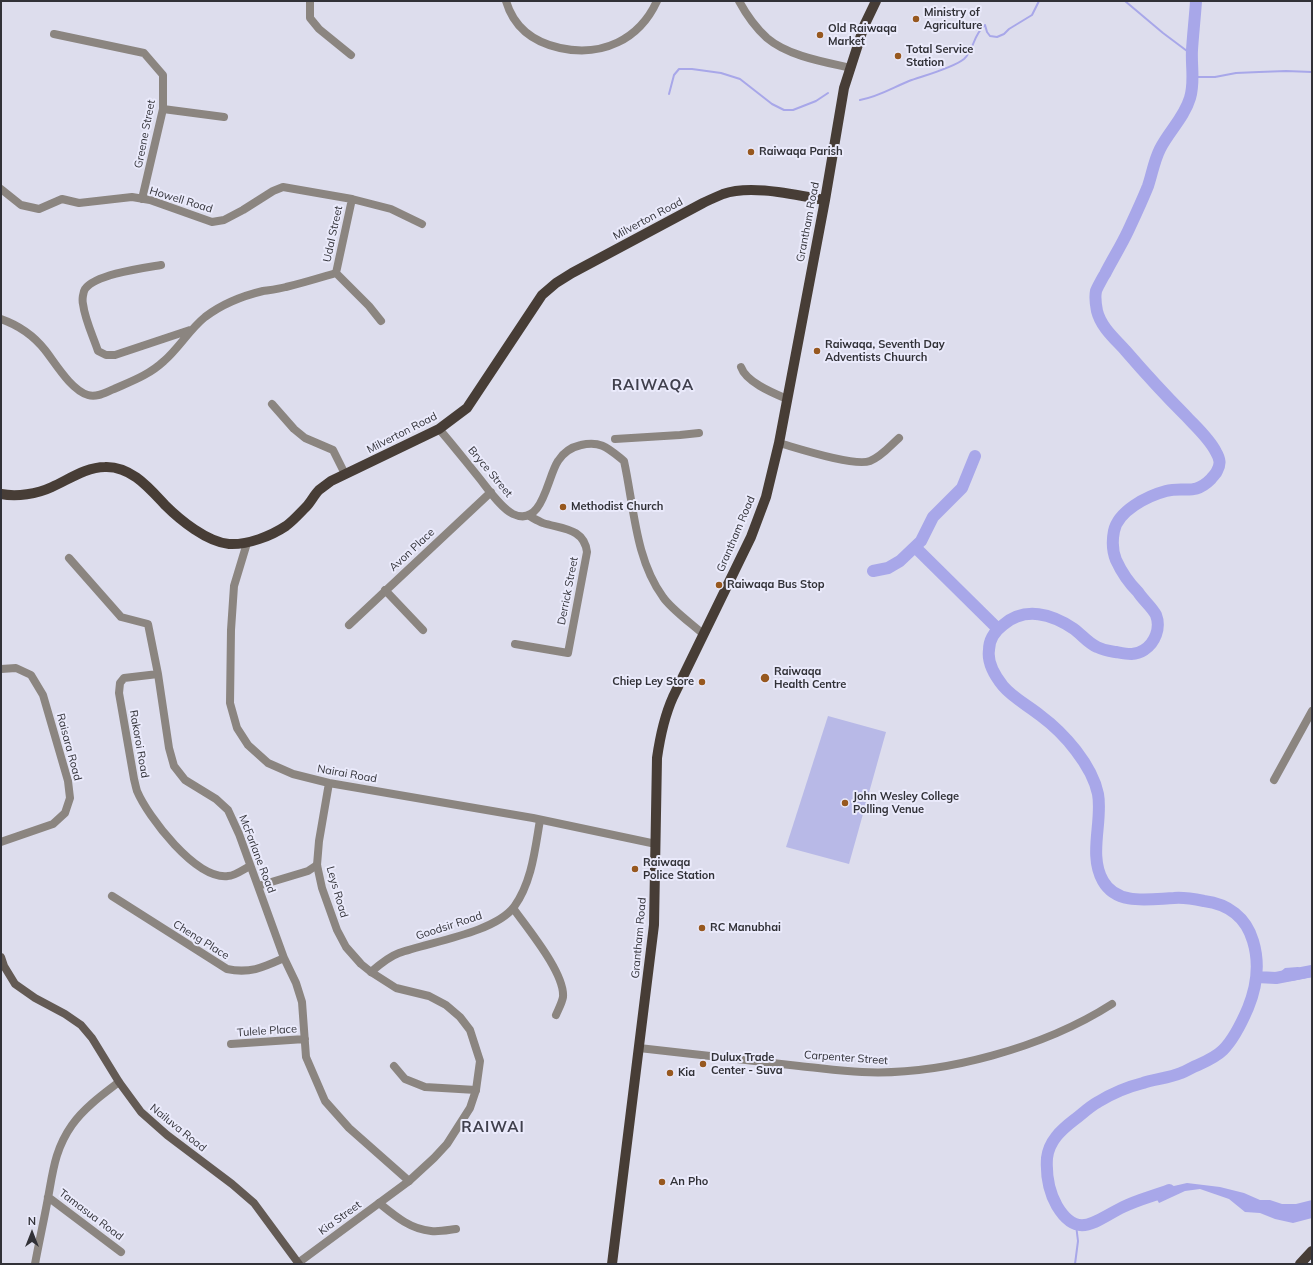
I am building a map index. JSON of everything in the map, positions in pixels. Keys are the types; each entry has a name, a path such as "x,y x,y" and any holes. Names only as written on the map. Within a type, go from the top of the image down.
{"main road":[{"name":"Grantham Road","path":"612,1264 654,925 657,758 663,725 673,697 751,537 766,497 778,443 825,200 844,88 864,26 876,1"},
{"name":"Milverton Road","path":"1,494 18,495 51,488 89,470 105,466 125,470 137,478 184,522 208,537 228,544 247,542 268,536 287,526 306,507 318,491 331,481 439,428 467,408 542,295 556,283 572,273 703,203 724,194 742,190 771,191 825,200"},
{"name":"Nailuva Road","path":"1,956 4,966 15,984 35,998 65,1014 81,1025 92,1038 119,1082 141,1112 167,1135 232,1184 254,1203 298,1263"},
{"path":"1300,1264 1312,1251"}],"street":[{"path":"310,1 310,18 319,29 351,55"},
{"path":"506,1 510,14 519,27 535,40 550,46 573,51 593,51 612,45 628,36 644,22 656,1"},
{"path":"739,1 743,9 767,38 787,50 816,60 851,68"},
{"name":"Greene Street","path":"54,34 144,53 163,75 163,109 142,199"},
{"path":"163,109 224,117"},
{"name":"Howell Road","path":"1,189 21,205 39,209 62,199 79,203 132,197 150,200 212,222 224,220 273,191 283,187 352,199 391,209 422,224"},
{"name":"Udal Street","path":"336,273 352,199"},
{"path":"161,265 103,278 84,289 82,302 98,351 106,354 115,354 191,330"},
{"path":"1,319 10,322 30,334 45,349 57,368 76,388 90,396 99,395 143,377 165,361 191,330 205,317 239,298 263,291 285,288 336,273 369,306 381,321"},
{"path":"740,367 742,371 752,380 786,400"},
{"path":"272,404 305,438 333,450 345,474"},
{"name":"Bryce Street","path":"439,428 491,492 512,513 521,517 529,516"},
{"path":"615,439 699,433"},
{"path":"778,443 826,456 864,463 883,453 899,438"},
{"path":"529,516 538,508 558,461 566,452 578,446 592,443 603,446 614,452 624,461 639,538 652,581 664,599 704,634"},
{"name":"Avon Place","path":"349,625 491,492"},
{"name":"Derrick Street","path":"515,644 568,653 587,552 586,544 581,537 574,532 566,528 542,522 529,516"},
{"name":"Nairai Road","path":"247,542 234,586 231,630 230,703 237,728 248,745 268,763 293,774 329,783 417,797 656,844"},
{"name":"McFarlane Road","path":"69,558 121,617 148,624 158,674 169,748 174,766 185,780 216,799 228,810 239,834 284,958 296,983 302,1002 306,1057 325,1101 349,1128 409,1181"},
{"path":"385,590 423,630"},
{"name":"Raisara Road","path":"1,670 16,668 31,675 43,695 68,781 70,798 65,813 53,824 1,842"},
{"name":"Rakoroi Road","path":"158,674 124,678 120,683 119,693 137,791 147,810 160,827 189,859 203,869 216,875 228,876 250,866"},
{"path":"1274,780 1312,711"},
{"name":"Leys Road","path":"329,783 319,841 317,865 324,895 337,930 346,947 361,964 396,988 429,996 446,1005 460,1017 470,1030 480,1061 476,1090 470,1108 447,1144 409,1181 395,1191"},
{"name":"Goodsir Road","path":"371,972 384,961 397,954 492,924 513,908 524,889 531,868 540,820"},
{"path":"258,886 308,871 317,865"},
{"name":"Cheng Place","path":"112,896 227,969 247,971 261,968 284,958"},
{"path":"513,908 554,966 560,980 563,997 556,1015"},
{"name":"Carpenter Street","path":"639,1048 862,1072 928,1069 960,1064 1004,1052 1033,1042 1076,1025 1112,1004"},
{"name":"Tulele Place","path":"231,1044 305,1039"},
{"path":"394,1066 405,1079 425,1087 476,1090"},
{"path":"35,1264 57,1152 72,1124 86,1109 119,1082"},
{"name":"Kia Street","path":"298,1263 395,1191"},
{"name":"Tamasua Road","path":"48,1197 121,1252"},
{"path":"379,1203 412,1227 432,1231 456,1229"}],"shaded area":[{"path":"828,716 886,732 849,864 786,847"},
{"path":"1312,966 1312,977 1292,981 1273,982 1271,974 1279,973 1285,968 1298,967 1303,969"},
{"path":"1187,1183 1220,1187 1244,1193 1260,1200 1270,1200 1282,1204 1296,1204 1312,1200 1312,1218 1293,1223 1275,1219 1260,1213 1245,1212 1229,1199 1200,1189 1185,1191 1159,1203 1152,1191"}],"waterway":[{"path":"860,100 879,95 909,81 945,69 959,62 968,55 978,34 985,25 990,36 997,37 1004,34 1009,29 1032,15 1039,1"},
{"path":"1125,1 1191,54"},
{"path":"1169,1190 1139,1200 1096,1222 1080,1225 1072,1223 1065,1217 1057,1206 1052,1195 1047,1170 1048,1152 1056,1136 1089,1108 1103,1099 1119,1091 1183,1072 1211,1059 1223,1050 1231,1041 1240,1025 1254,991 1257,967 1253,941 1246,925 1241,919 1235,913 1221,905 1185,898 1145,900 1125,898 1109,889 1103,881 1097,860 1096,849 1099,804 1095,783 1090,772 1076,750 1059,731 1011,694 1003,686 992,669 989,660 989,646 997,630 1011,619 1029,614 1038,614 1057,619 1074,629 1094,645 1104,650 1134,654 1141,652 1148,647 1156,635 1158,625 1156,615 1128,581 1116,560 1113,542 1114,531 1121,517 1134,505 1158,493 1173,490 1189,490 1199,487 1211,479 1219,466 1219,459 1206,437 1112,337 1099,317 1096,301 1097,290 1125,237 1148,186 1160,149 1184,112 1190,98 1193,80 1192,50 1196,1"},
{"path":"669,94 674,75 679,69 692,69 721,73 740,79 772,104 784,110 793,110 816,101 828,93"},
{"path":"1193,77 1215,77 1236,73 1259,72 1312,72"},
{"path":"873,571 888,568 900,561 921,541 933,517 962,488 975,456"},
{"path":"915,547 998,629"},
{"path":"1257,977 1276,978 1312,971"},
{"path":"1075,1264 1078,1241 1076,1225"}],"place":[{"name":"Ministry of Agriculture","path":"916,19"},
{"name":"Old Raiwaqa Market","path":"820,35"},
{"name":"Total Service Station","path":"898,56"},
{"name":"Raiwaqa Parish","path":"751,152"},
{"name":"Raiwaqa, Seventh Day Adventists Chuurch","path":"817,351"},
{"name":"Methodist Church","path":"563,507"},
{"name":"Raiwaqa Bus Stop","path":"719,585"},
{"name":"Raiwaqa Health Centre","path":"765,678"},
{"name":"Chiep Ley Store","path":"702,682"},
{"name":"John Wesley College Polling Venue","path":"845,803"},
{"name":"Raiwaqa Police Station","path":"635,869"},
{"name":"RC Manubhai","path":"702,928"},
{"name":"Dulux Trade Center - Suva","path":"703,1064"},
{"name":"Kia","path":"670,1073"},
{"name":"An Pho","path":"662,1182"}],"district":[{"name":"RAIWAQA","path":"653,385"},
{"name":"RAIWAI","path":"493,1127"}]}
